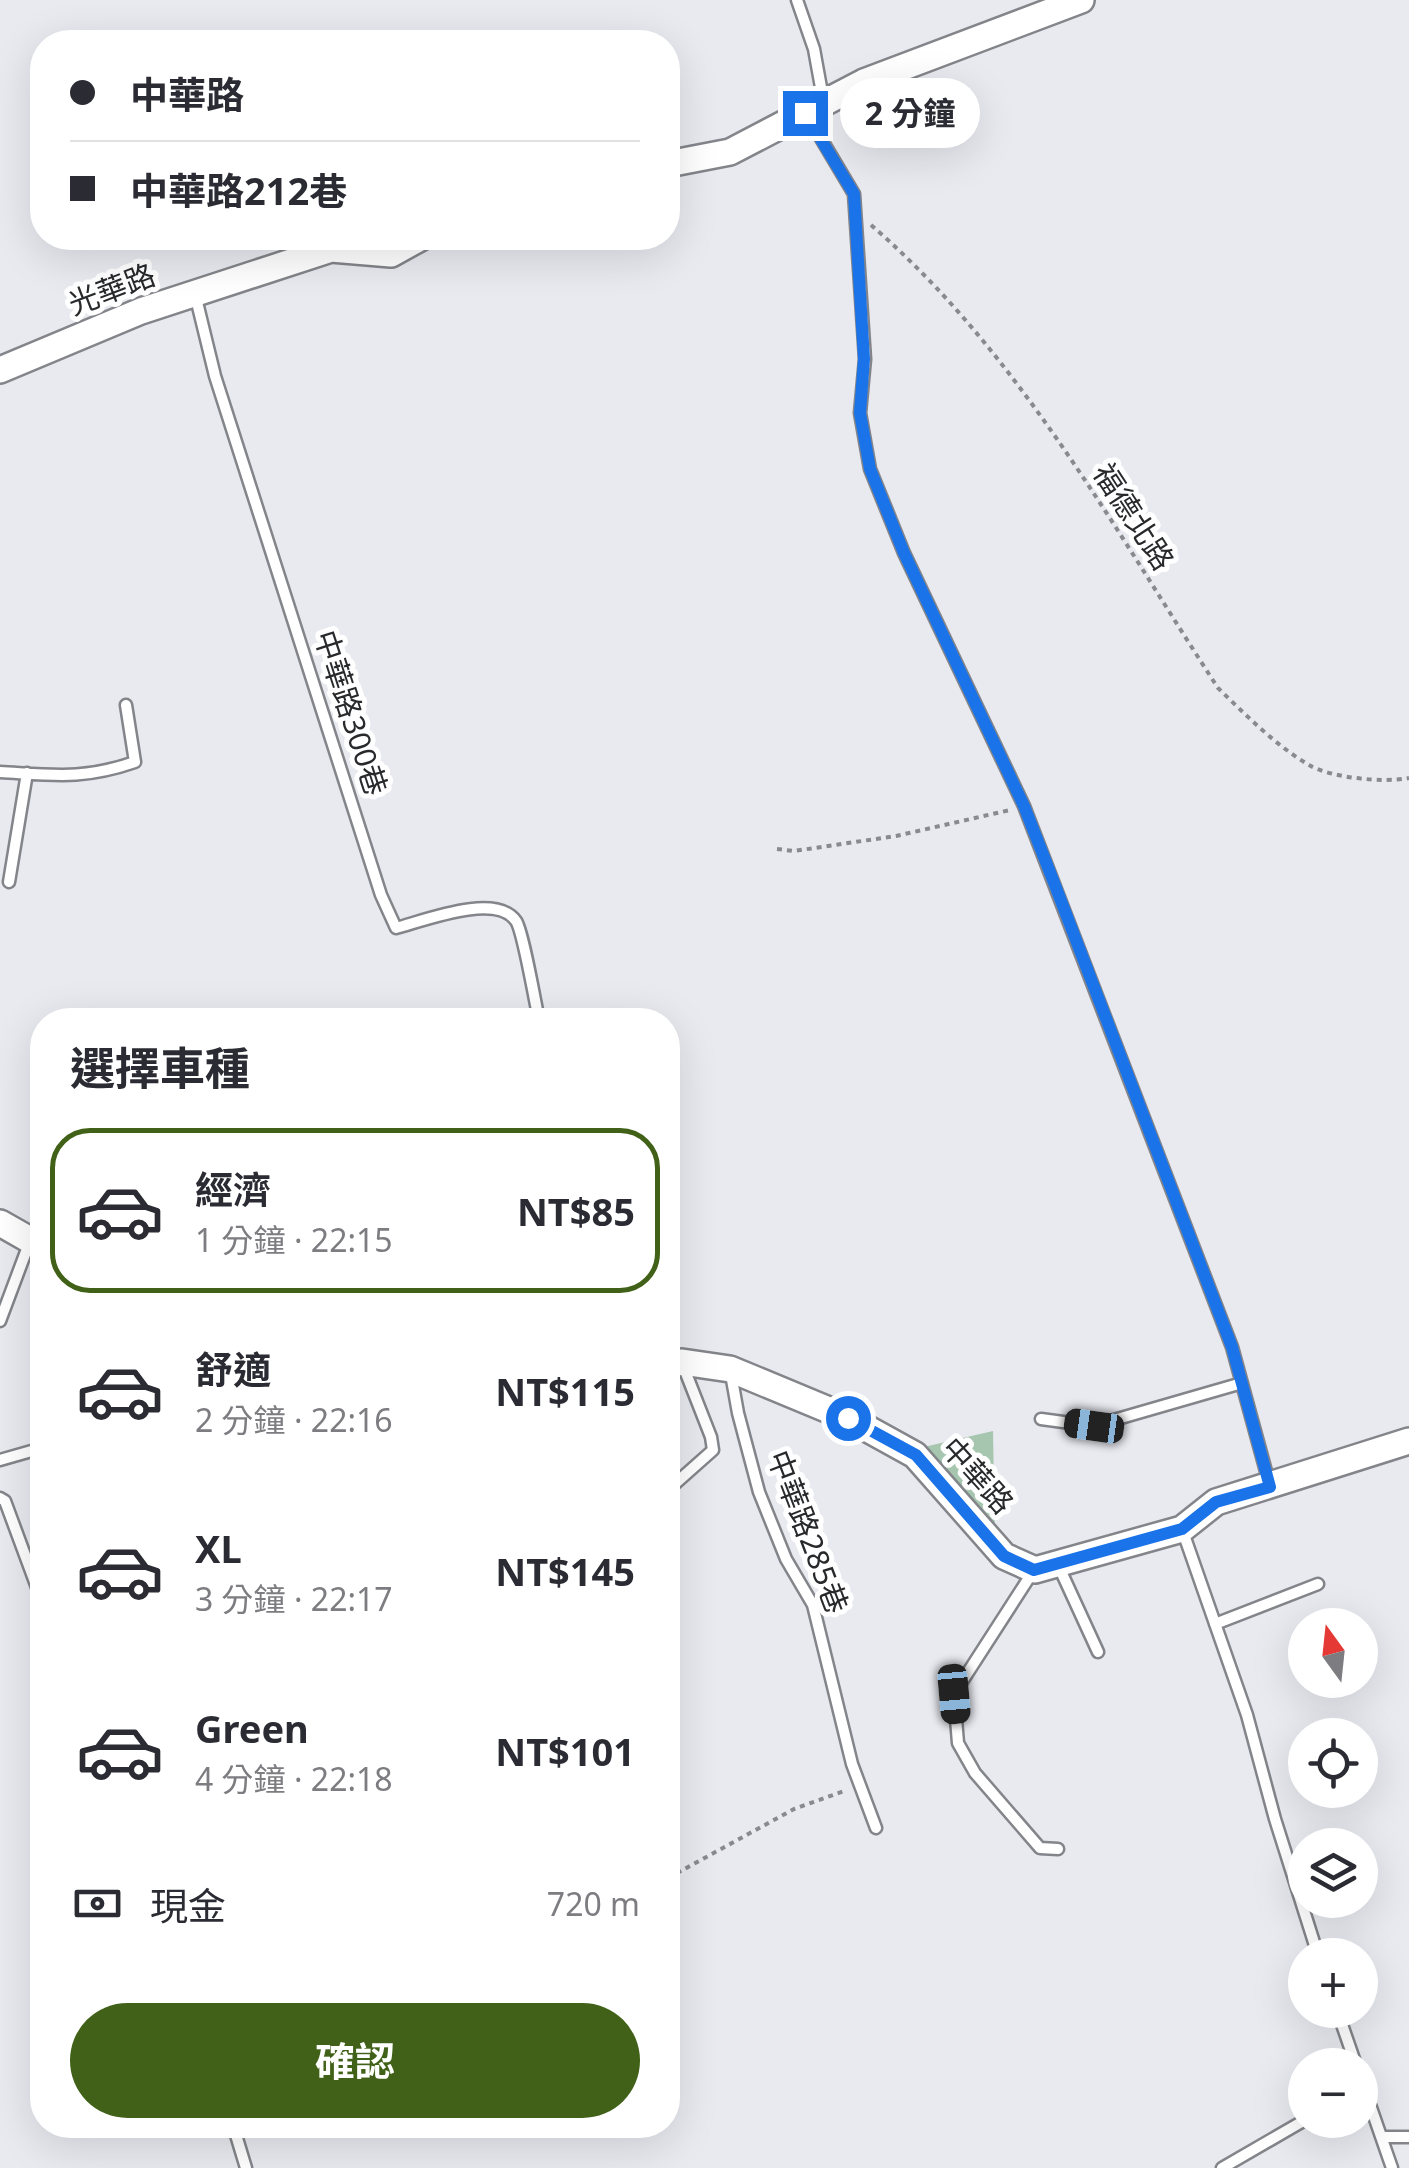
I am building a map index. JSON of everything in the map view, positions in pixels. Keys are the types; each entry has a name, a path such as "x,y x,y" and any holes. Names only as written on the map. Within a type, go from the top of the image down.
{"street":[{"path":"680,162 730,152 864,82 1080,0"},
{"name":"光華路","path":"0,370 141,311 325,250"},
{"name":"光華路","path":"351,250 391,254 398,250"},
{"path":"0,1223 30,1239"},
{"name":"中華路","path":"680,1364 730,1369 848,1418 916,1455 1004,1556 1046,1567"},
{"path":"1046,1567 1182,1529 1216,1502 1409,1441"}],"lane":[{"path":"798,0 822,92 805,113 854,194 864,359 860,413 870,469 904,553 1024,806 1232,1347 1270,1487"},
{"name":"中華路300巷","path":"195,294 215,376 381,895 396,928 476,907 501,910 516,921 537,1008"},
{"path":"0,772 86,776 135,762 126,705"},
{"path":"8,882 27,773"},
{"path":"0,1321 30,1255"},
{"name":"中華路285巷","path":"730,1369 759,1492 786,1560 813,1606 860,1786 876,1828"},
{"path":"680,1374 712,1437 713,1450 680,1479"},
{"path":"1041,1419 1094,1426 1242,1383"},
{"path":"0,1460 30,1451"},
{"path":"0,1498 5,1501 30,1569"},
{"path":"1182,1529 1247,1714 1274,1819 1312,1938"},
{"path":"1058,1848 1040,1848 976,1774 958,1743 954,1694 1046,1567 1098,1652"},
{"path":"1215,1624 1318,1584"},
{"path":"1378,2127 1392,2168"},
{"path":"1222,2168 1288,2130"},
{"path":"1382,2136 1409,2138"},
{"path":"237,2138 246,2168"}],"path":[{"name":"福德北路","path":"856,212 894,245 996,354 1218,688 1260,728 1312,767 1377,781 1409,778"},
{"path":"777,848 794,851 896,836 1024,806"},
{"path":"680,1871 794,1809 860,1786"}],"green space":[{"path":"993,1431 995,1540 915,1449"}],"route":[{"path":"805,113 854,194 864,359 860,413 870,469 904,553 1024,806 1232,1347 1270,1487 1216,1502 1182,1529 1034,1570 1004,1556 916,1455 848,1418"}]}
